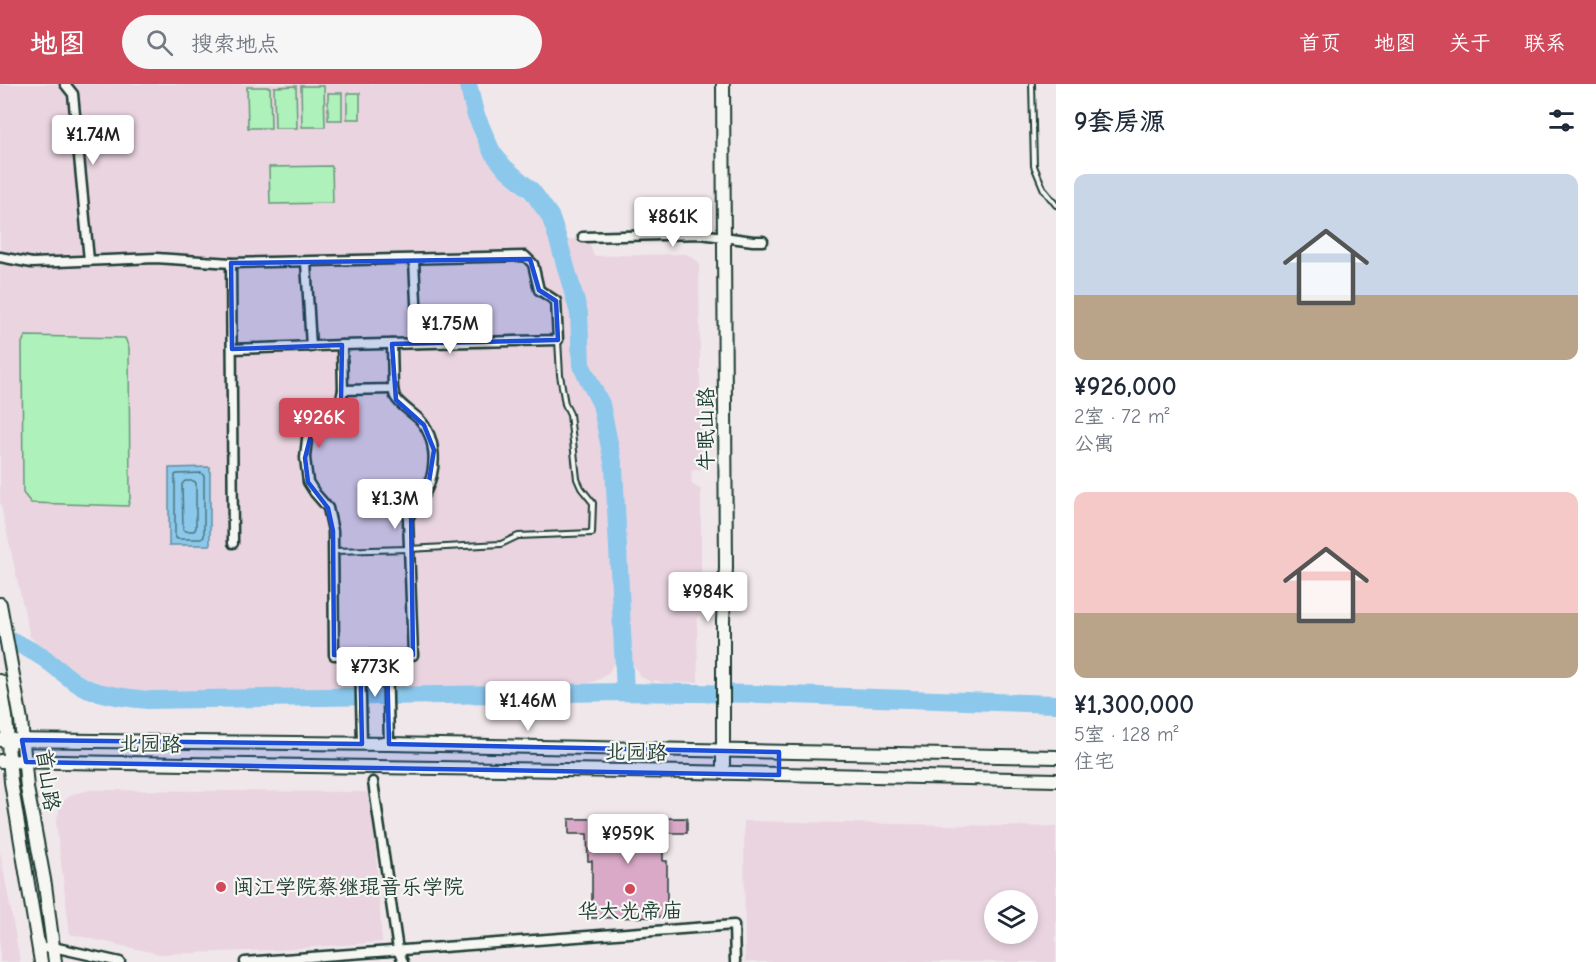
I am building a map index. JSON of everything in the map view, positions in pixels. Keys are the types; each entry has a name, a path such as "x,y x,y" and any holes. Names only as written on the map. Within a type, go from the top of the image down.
{"main road":[{"name":"牛眠山路","path":"723,84 726,568 723,620 723,773"},
{"name":"首山路","path":"0,604 21,720 27,788 45,885 55,962"},
{"name":"首山路","path":"0,681 6,717 5,761 11,782 40,956"},
{"name":"北园路","path":"4,739 1056,757"},
{"path":"672,749 672,772"},
{"path":"779,752 779,775"},
{"name":"北园路","path":"5,761 1056,780"}],"street":[{"path":"66,84 73,94 89,260"},
{"path":"583,237 701,234 763,241"},
{"path":"0,258 32,262 156,258 231,263 525,256 533,264 539,290 556,301 558,340 232,349"},
{"path":"414,260 418,343"},
{"path":"306,262 311,347"},
{"path":"231,263 233,543"},
{"path":"342,345 343,390 341,399 325,411 313,427 307,439 305,458 309,482 328,508 333,531 334,655 413,655 408,519 428,488 434,450 424,425 396,400 393,389 392,344"},
{"path":"343,390 393,389"},
{"path":"360,655 362,744"},
{"path":"387,655 388,744"},
{"path":"373,782 398,950 403,962"},
{"path":"245,962 330,959 398,950 734,925 735,962"},
{"path":"40,956 53,947 120,962"}],"lane":[{"path":"1032,84 1034,166 1044,190 1056,205"},
{"path":"333,551 501,544 518,536 592,533 593,503 577,479 570,414 565,404 560,375 558,340"}],"highlighted area":[{"path":"530,259 539,290 556,301 558,340 392,344 396,400 424,425 434,450 428,488 411,513 413,655 387,655 389,744 779,752 779,775 26,762 22,740 362,744 360,655 334,655 333,531 328,508 308,482 305,458 313,427 341,399 342,345 232,349 231,263"}],"shaded area":[{"path":"0,84 459,84 470,124 484,156 495,171 540,215 547,227 559,261 571,258 565,240 587,238 594,256 686,254 699,262 701,469 691,471 692,484 701,490 701,601 697,623 698,682 665,683 655,680 653,683 640,676 631,658 622,473 615,429 606,397 589,370 586,356 587,317 571,262 560,265 574,321 575,369 591,392 595,403 607,463 614,662 610,671 602,678 581,684 129,691 111,687 70,669 30,637 0,501"},
{"name":"闽江学院蔡继琨音乐学院","path":"91,790 367,792 375,839 382,942 276,950 159,954 70,934 56,823 61,803 73,794"},
{"path":"744,821 1056,827 1056,962 745,962"},
{"path":"0,851 20,961 20,962 0,962"}],"green space":[{"path":"296,86 297,128 275,128 274,87"},
{"path":"301,86 324,86 325,127 302,127"},
{"path":"247,87 270,87 271,128 248,128"},
{"path":"328,93 342,93 342,120 328,120"},
{"path":"347,93 360,93 360,119 347,119"},
{"path":"332,166 333,203 270,204 269,167"},
{"path":"25,336 125,338 129,348 130,499 128,506 31,503 23,493 22,343"}],"water":[{"path":"210,467 210,545 169,545 169,468"}],"building":[{"name":"华大光帝庙","path":"687,818 687,833 663,833 663,861 667,861 667,917 592,918 592,861 588,861 587,834 569,834 569,819"}],"waterway":[{"path":"468,84 475,113 492,152 504,167 532,191 550,216 579,313 581,365 601,404 614,467 625,692"},
{"path":"0,635 37,654 85,687 113,695 148,700 625,692 1056,704"}],"place":[{"name":"闽江学院蔡继琨音乐学院","path":"221,887"},
{"name":"华大光帝庙","path":"630,889"}]}
